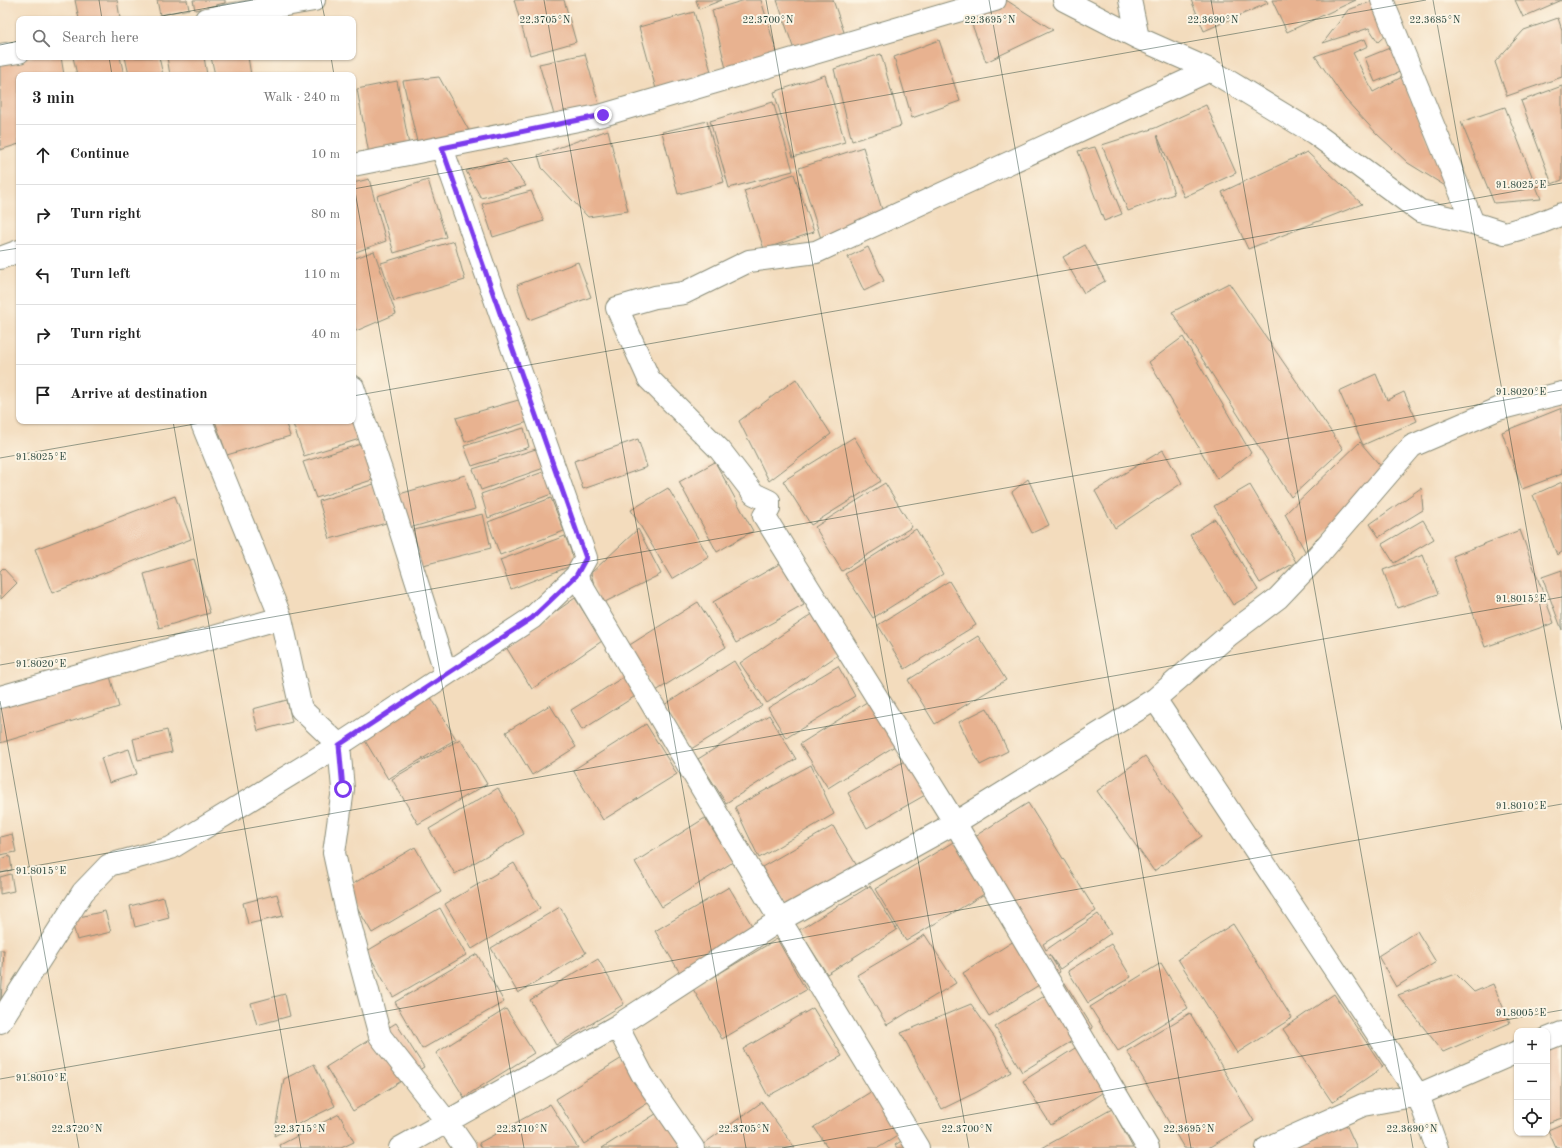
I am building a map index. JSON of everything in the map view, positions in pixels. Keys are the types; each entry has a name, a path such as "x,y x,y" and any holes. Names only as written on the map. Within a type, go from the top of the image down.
{"street":[{"path":"223,16 314,0"},
{"path":"356,164 603,115 995,0"},
{"path":"1064,0 1138,38 1210,70 1314,133 1420,211 1473,223 1505,233 1537,224 1562,214"},
{"path":"1130,0 1138,38"},
{"path":"1382,0 1473,223"},
{"path":"0,55 16,52"},
{"path":"1148,1148 955,823 764,516 769,509 768,501 754,494 720,450 649,379 617,308 655,296 684,293 749,261 816,252 1210,70"},
{"path":"0,1022 83,892 109,865 171,848 339,745 532,618 576,576 586,558 442,148"},
{"path":"0,258 16,252"},
{"path":"400,1148 618,1026 780,920 955,823 1155,699 1229,635 1278,598 1315,559 1412,446 1498,409 1562,393"},
{"path":"356,396 446,674"},
{"path":"202,424 281,618 301,709 339,745 343,789 334,853 348,917 380,1036 447,1122 465,1148"},
{"path":"576,576 780,920 918,1148"},
{"path":"0,697 281,618"},
{"path":"1155,699 1418,1095 1437,1148"},
{"path":"618,1026 642,1074 693,1148"},
{"path":"1550,1038 1562,1033"},
{"path":"1268,1148 1363,1105 1418,1095 1514,1053"}],"building":[{"path":"75,0 117,0 120,16 78,16"},
{"path":"157,0 187,0 189,9 160,15"},
{"path":"193,0 225,0 225,3 195,10"},
{"path":"514,0 564,0 576,42 530,55"},
{"path":"696,0 722,0 699,9"},
{"path":"745,0 761,0 778,57 727,73 712,10"},
{"path":"777,0 833,0 845,35 794,50"},
{"path":"1006,0 1053,30 986,62 968,14"},
{"path":"1191,0 1266,0 1268,3 1204,31"},
{"path":"1272,0 1356,0 1287,32"},
{"path":"1376,0 1394,27 1378,42 1369,28 1323,43 1348,10"},
{"path":"1515,0 1562,0 1523,17"},
{"path":"694,12 712,75 656,89 639,27"},
{"path":"1558,18 1562,30 1562,77 1507,96 1495,62 1524,30"},
{"path":"1365,39 1368,46 1353,53 1373,92 1402,77 1447,187 1408,163 1377,134 1345,99 1315,56"},
{"path":"939,40 960,101 912,118 894,57"},
{"path":"1397,45 1407,69 1375,82 1365,58"},
{"path":"585,54 600,108 555,118 539,64"},
{"path":"881,54 901,126 852,141 834,69"},
{"path":"19,60 62,60 64,72 16,72 16,145 0,150 0,64"},
{"path":"74,60 121,60 123,72 76,72"},
{"path":"126,60 160,60 162,72 128,72"},
{"path":"168,60 204,60 206,72 170,72"},
{"path":"212,60 248,60 250,72 214,72"},
{"path":"825,75 845,142 793,157 774,92"},
{"path":"439,77 472,136 418,146 403,81"},
{"path":"397,81 409,145 369,154 357,89"},
{"path":"1562,86 1562,180 1552,184 1521,101"},
{"path":"773,102 793,171 729,188 710,121"},
{"path":"1206,105 1236,173 1184,197 1157,135 1174,194 1128,211 1102,145 1155,128"},
{"path":"1505,107 1541,199 1494,203 1461,122"},
{"path":"707,121 724,182 678,194 662,132"},
{"path":"608,130 628,211 588,217 542,168 538,155"},
{"path":"863,147 883,213 822,242 799,168"},
{"path":"1095,147 1122,214 1104,221 1078,151"},
{"path":"1307,152 1362,204 1248,249 1222,192"},
{"path":"506,159 526,186 481,198 466,171"},
{"path":"794,174 814,232 764,249 744,191"},
{"path":"369,179 386,241 356,252 356,182"},
{"path":"428,180 446,237 394,253 377,196"},
{"path":"531,191 544,221 493,237 482,204"},
{"path":"454,241 465,280 394,301 381,263"},
{"path":"1085,245 1105,281 1084,293 1063,257"},
{"path":"868,247 884,281 864,291 848,257"},
{"path":"374,251 396,314 356,331 356,258"},
{"path":"578,262 591,297 529,320 517,285"},
{"path":"1229,283 1343,449 1291,497 1172,312"},
{"path":"1183,337 1251,453 1217,479 1149,362"},
{"path":"1376,374 1387,400 1404,392 1417,421 1363,445 1339,391"},
{"path":"796,379 831,434 769,481 739,421"},
{"path":"522,399 528,422 465,442 456,418"},
{"path":"1562,408 1562,474 1522,489 1502,432"},
{"path":"216,424 286,424 290,436 227,455"},
{"path":"293,424 355,424 363,438 304,456"},
{"path":"524,428 529,447 472,466 464,446"},
{"path":"854,437 881,481 811,525 783,481"},
{"path":"638,439 647,467 583,489 574,461"},
{"path":"1360,442 1384,470 1305,551 1285,514"},
{"path":"364,443 375,479 316,498 303,462"},
{"path":"539,448 544,468 481,490 473,469"},
{"path":"1163,450 1182,483 1115,528 1095,491"},
{"path":"715,462 753,531 717,552 679,482"},
{"path":"546,471 554,493 488,518 481,494"},
{"path":"465,475 475,509 406,529 396,495"},
{"path":"1028,479 1049,525 1032,533 1012,492"},
{"path":"1562,482 1562,552 1557,555 1533,495"},
{"path":"885,483 912,527 842,571 815,527"},
{"path":"374,484 386,523 330,539 319,501"},
{"path":"1250,485 1296,562 1260,583 1214,506"},
{"path":"668,488 709,557 672,579 631,510"},
{"path":"1421,488 1423,510 1379,537 1370,524"},
{"path":"175,496 191,539 52,593 35,549"},
{"path":"551,498 564,531 500,555 488,522"},
{"path":"483,514 491,548 419,566 410,531"},
{"path":"1215,519 1258,590 1233,605 1190,535"},
{"path":"1423,520 1434,539 1394,563 1382,544"},
{"path":"638,529 661,574 599,605 591,573"},
{"path":"916,529 943,574 873,618 845,574"},
{"path":"1520,530 1554,623 1485,647 1453,556"},
{"path":"565,536 576,564 511,589 500,560"},
{"path":"1423,555 1438,594 1397,608 1383,570"},
{"path":"194,559 210,613 159,628 144,574"},
{"path":"781,563 804,605 736,643 713,602"},
{"path":"3,568 17,583 1,599 0,571"},
{"path":"1562,570 1562,630 1542,577"},
{"path":"949,581 976,625 905,669 878,625"},
{"path":"575,598 602,641 532,689 506,647"},
{"path":"698,602 726,647 656,691 628,646"},
{"path":"814,613 841,653 767,703 740,663"},
{"path":"978,636 1006,680 935,724 908,680"},
{"path":"734,661 762,706 691,749 664,705"},
{"path":"838,666 855,696 786,738 768,708"},
{"path":"109,673 119,707 0,743 0,706"},
{"path":"625,676 637,695 582,730 571,710"},
{"path":"429,694 456,739 388,779 361,734"},
{"path":"287,700 292,722 258,731 253,709"},
{"path":"870,700 898,744 828,788 800,744"},
{"path":"550,705 576,747 532,775 506,732"},
{"path":"987,708 1008,751 980,765 959,722"},
{"path":"769,715 796,759 726,803 698,759"},
{"path":"646,724 677,774 603,820 573,770"},
{"path":"167,730 172,752 138,760 133,739"},
{"path":"460,739 487,784 418,824 392,779"},
{"path":"129,749 137,774 109,783 101,758"},
{"path":"1145,756 1202,836 1154,871 1097,791"},
{"path":"908,759 927,794 867,828 848,793"},
{"path":"811,765 834,814 759,858 735,807"},
{"path":"498,788 524,834 455,874 429,829"},
{"path":"1028,803 1096,911 1043,944 1046,950 1098,914 1111,933 1060,969 1049,954 1060,972 989,1016 963,973 1030,931 972,838"},
{"path":"705,818 733,862 662,907 635,862"},
{"path":"833,826 857,866 785,907 762,867"},
{"path":"12,834 16,852 0,855 0,837"},
{"path":"955,841 986,893 906,941 875,889"},
{"path":"415,847 441,892 372,933 346,888"},
{"path":"10,856 12,870 0,873 0,859"},
{"path":"514,863 540,908 472,949 445,904"},
{"path":"11,874 14,891 0,894 0,877"},
{"path":"870,886 897,930 827,974 799,930"},
{"path":"729,887 754,929 680,973 655,931"},
{"path":"277,894 283,916 248,924 243,903"},
{"path":"164,897 169,918 135,927 130,906"},
{"path":"560,907 586,953 518,993 491,948"},
{"path":"440,908 466,955 393,997 367,951"},
{"path":"105,911 111,932 77,940 71,919"},
{"path":"1233,924 1292,1018 1237,1053 1178,959"},
{"path":"1417,931 1436,962 1396,987 1378,956"},
{"path":"925,935 956,983 887,1025 857,975"},
{"path":"777,939 806,990 722,1039 693,989"},
{"path":"1111,944 1131,977 1088,1003 1068,971"},
{"path":"0,950 4,950 1,1001 0,1001"},
{"path":"477,954 504,1002 422,1049 395,1002"},
{"path":"598,959 624,1004 556,1045 530,1000"},
{"path":"1161,963 1188,1008 1118,1051 1090,1007"},
{"path":"1456,974 1474,992 1493,984 1510,1023 1443,1052 1398,995"},
{"path":"1065,983 1093,1028 1022,1072 995,1027"},
{"path":"285,994 290,1016 257,1025 251,1003"},
{"path":"1334,994 1383,1067 1332,1102 1283,1029"},
{"path":"971,1004 995,1038 1011,1072 977,1092 942,1109 901,1033"},
{"path":"813,1008 842,1056 768,1096 743,1049"},
{"path":"506,1009 534,1053 464,1097 436,1053"},
{"path":"1190,1013 1254,1121 1208,1148 1184,1148 1127,1051"},
{"path":"396,1023 424,1067 353,1111 326,1067"},
{"path":"1094,1036 1121,1081 1051,1125 1023,1081"},
{"path":"1562,1043 1562,1118 1550,1122 1550,1064 1550,1047"},
{"path":"627,1055 654,1099 584,1144 556,1099"},
{"path":"314,1064 335,1106 274,1136 284,1079"},
{"path":"885,1083 912,1127 878,1148 828,1148 814,1127"},
{"path":"762,1102 795,1148 705,1148 702,1145"},
{"path":"550,1104 578,1148 482,1148 479,1143"},
{"path":"1112,1109 1133,1148 1042,1148"},
{"path":"662,1110 686,1148 602,1148"},
{"path":"339,1114 354,1142 341,1148 281,1148 280,1145"},
{"path":"1345,1122 1357,1148 1292,1148"},
{"path":"1562,1124 1562,1148 1556,1148 1550,1134 1550,1129"},
{"path":"906,1138 911,1148 897,1148 895,1145"}],"route":[{"path":"343,789 339,745 532,618 576,576 586,558 442,148 603,115"}]}
